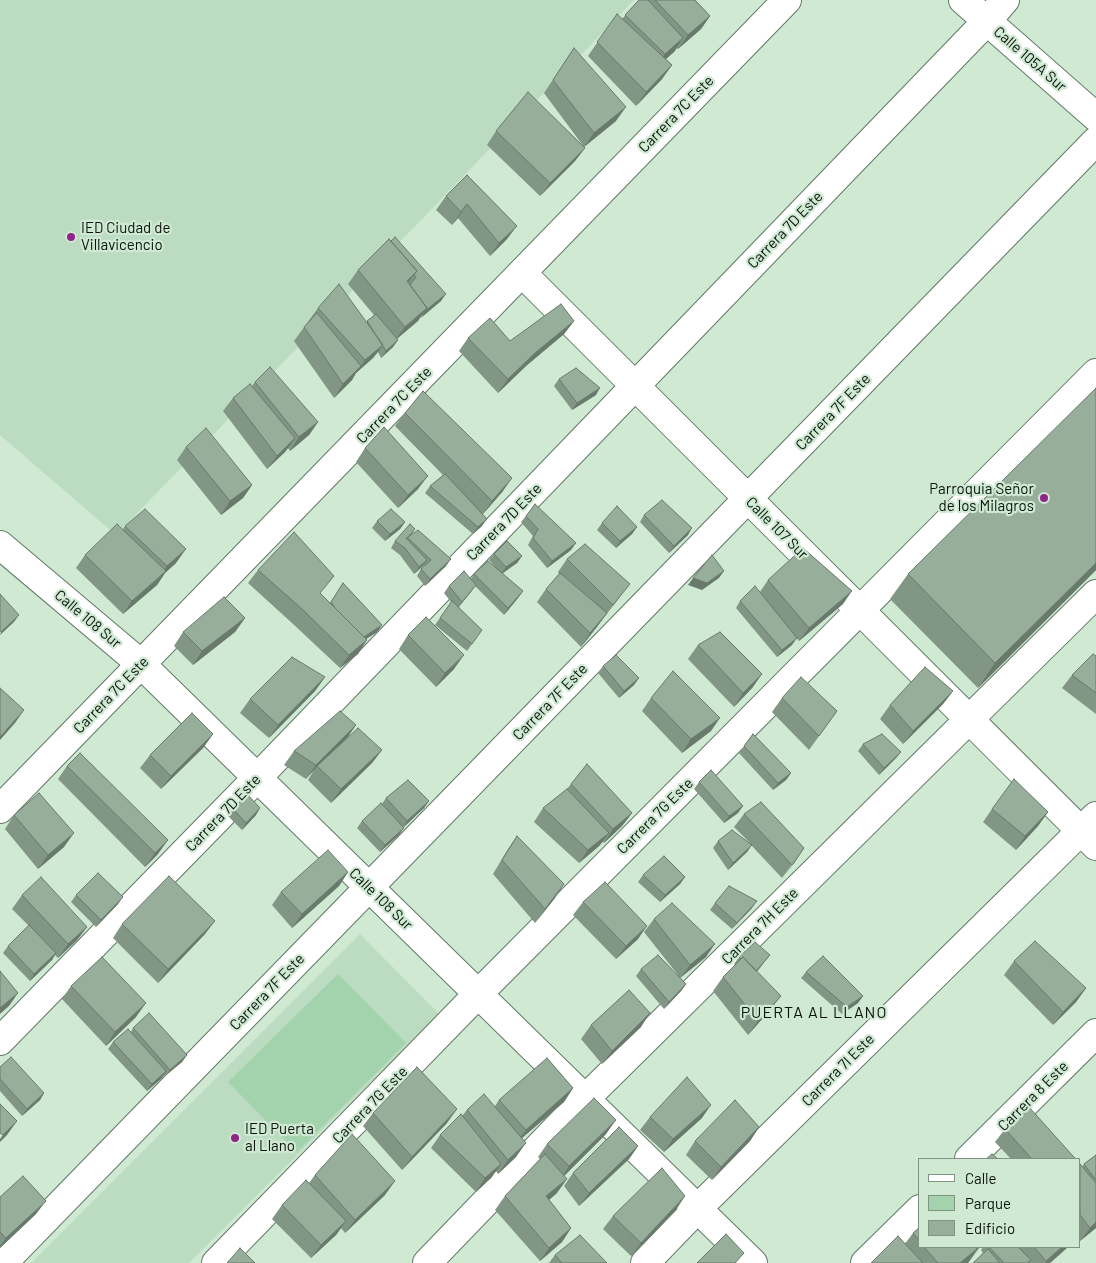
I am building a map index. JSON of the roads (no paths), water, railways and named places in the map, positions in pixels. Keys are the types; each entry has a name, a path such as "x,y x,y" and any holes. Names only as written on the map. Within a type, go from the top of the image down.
{"street":[{"name":"Carrera 7C Este","path":"0,809 787,0"},
{"name":"Calle 105A Sur","path":"963,0 1096,117"},
{"name":"Carrera 7D Este","path":"0,1041 257,778 987,21 1005,0"},
{"name":"Carrera 7F Este","path":"3,1263 1096,141"},
{"name":"Calle 107 Sur","path":"522,274 969,720 1091,831"},
{"name":"Carrera 7G Este","path":"216,1263 478,994 1096,373"},
{"name":"Calle 108 Sur","path":"3,553 141,664 753,1263"},
{"name":"Carrera 7H Este","path":"428,1263 585,1099 1096,594"},
{"name":"Carrera 7I Este","path":"645,1263 698,1209 1091,831"},
{"name":"Carrera 8 Este","path":"970,1158 1096,1033"},
{"path":"865,1263 918,1210"}],"place":[{"name":"IED Ciudad de Villavicencio","path":"71,237"},
{"name":"Parroquia Señor de los Milagros","path":"1044,498"},
{"name":"IED Puerta al Llano","path":"235,1138"}],"district":[{"name":"PUERTA AL LLANO","path":"814,1013"}]}
